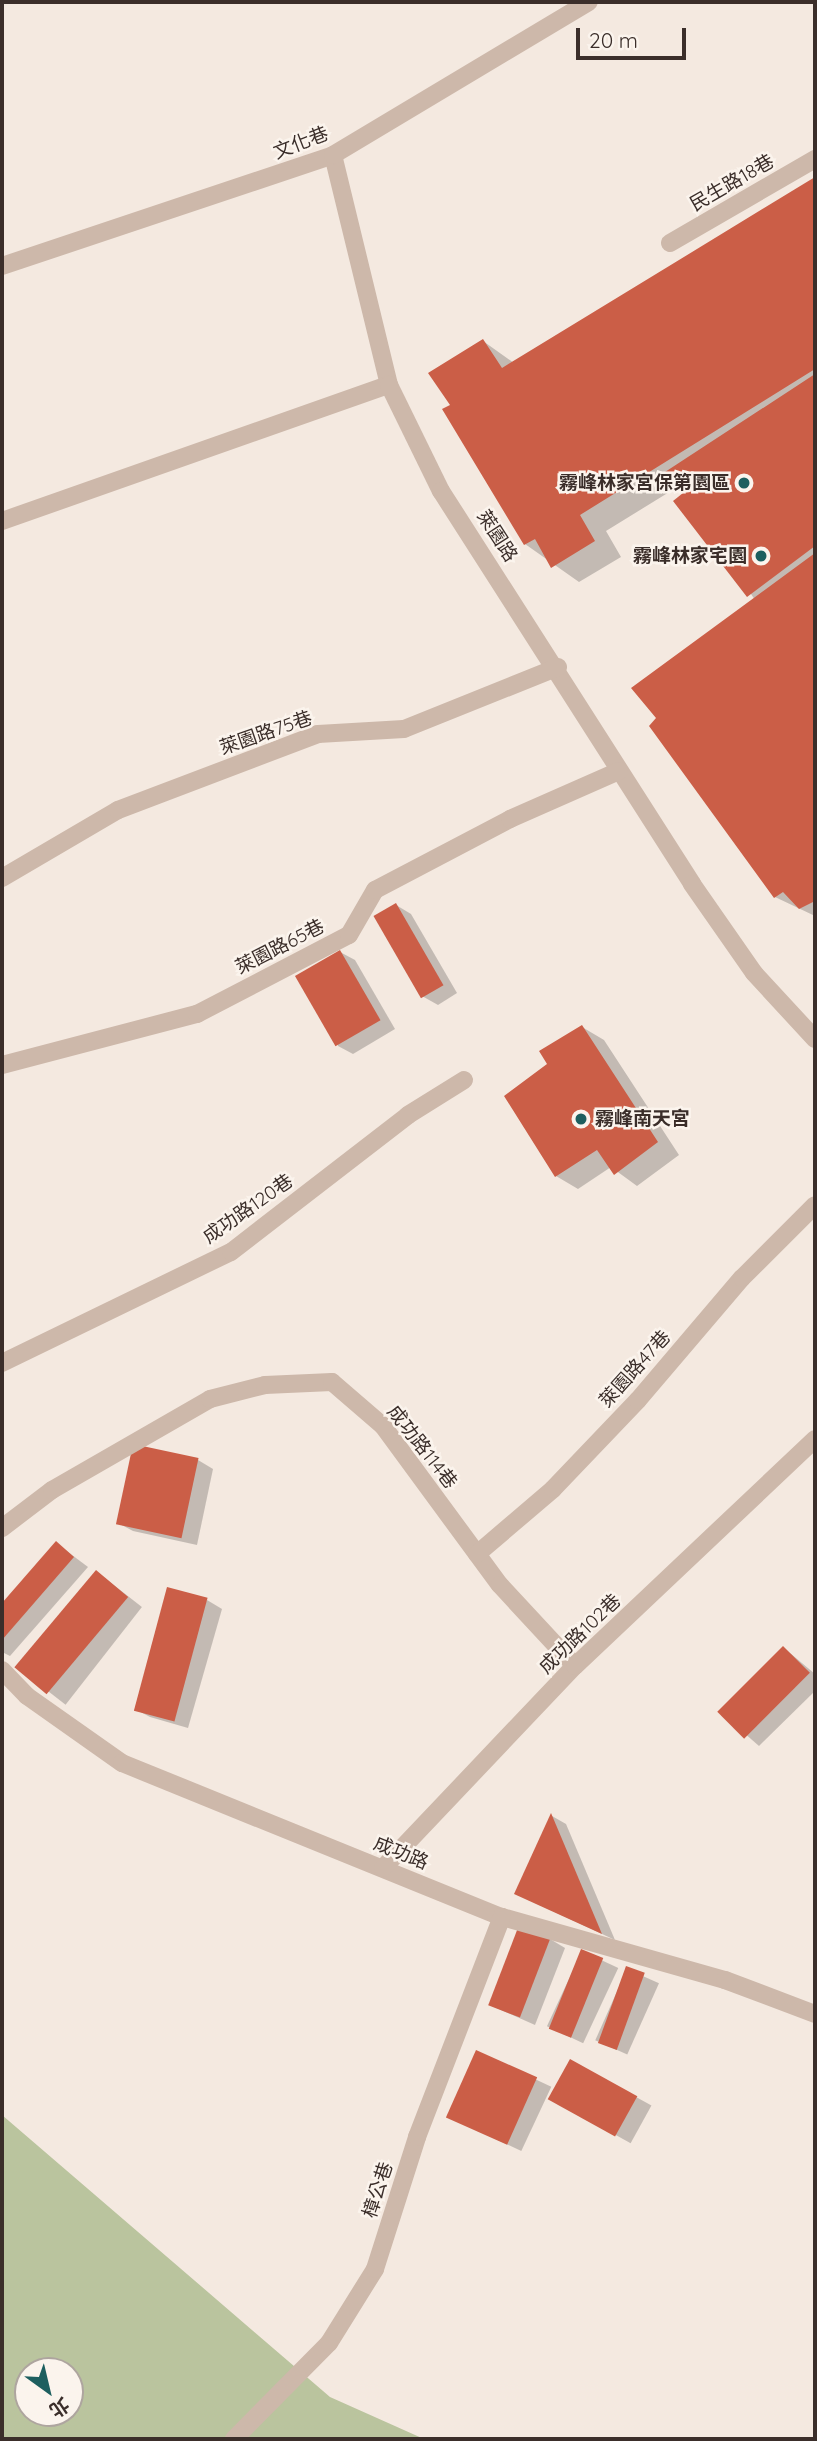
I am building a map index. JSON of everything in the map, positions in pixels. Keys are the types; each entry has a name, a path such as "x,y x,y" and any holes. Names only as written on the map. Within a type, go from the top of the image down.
{"street":[{"name":"文化巷","path":"2,266 333,155 589,2"},
{"name":"萊園路","path":"333,155 389,385 441,491 558,667 619,771 754,973 815,1039"},
{"name":"民生路18巷","path":"670,243 815,159"},
{"path":"2,521 389,385"},
{"name":"萊園路75巷","path":"2,878 118,810 317,734 404,729 558,667"},
{"name":"萊園路65巷","path":"2,1065 197,1014 349,935 374,890 510,819 619,771"},
{"name":"成功路120巷","path":"2,1363 231,1252 408,1115 464,1080"},
{"name":"萊園路47巷","path":"477,1554 552,1489 742,1278 815,1205"},
{"name":"成功路114巷","path":"2,1528 52,1490 210,1399 265,1385 332,1382 383,1426 477,1554 575,1666"},
{"name":"成功路102巷","path":"383,1868 575,1666 815,1439"},
{"name":"成功路","path":"2,1670 27,1696 121,1763 502,1917 724,1980 815,2014"},
{"name":"樟公巷","path":"234,2439 329,2343 375,2269 417,2137 502,1917"}],"green space":[{"path":"2,2115 330,2397 424,2439 2,2439"}],"building":[{"path":"815,177 815,369 580,515 595,541 551,568 535,539 524,545 442,409 450,405 428,373 483,339 502,368"},
{"name":"霧峰林家宮保第園區","path":"815,374 815,546 747,597 673,501 683,493 665,472"},
{"path":"815,553 815,901 799,909 783,892 774,898 649,726 656,718 631,688"},
{"path":"396,903 444,985 421,998 373,916"},
{"path":"340,950 380,1020 335,1046 295,976"},
{"name":"霧峰南天宮","path":"582,1025 658,1142 614,1175 597,1150 555,1177 504,1096 547,1064 539,1051"},
{"path":"133,1444 199,1458 181,1538 116,1524"},
{"path":"56,1541 74,1557 2,1640 2,1603"},
{"path":"96,1570 128,1597 47,1694 14,1667"},
{"path":"167,1587 208,1598 174,1722 134,1711"},
{"path":"783,1646 810,1673 744,1739 717,1712"},
{"path":"551,1813 602,1934 514,1894"},
{"path":"519,1925 551,1937 520,2017 488,2005"},
{"path":"581,1949 603,1958 571,2038 549,2029"},
{"path":"626,1966 645,1973 617,2050 598,2043"},
{"path":"476,2050 537,2077 507,2145 446,2118"},
{"path":"570,2059 637,2096 615,2137 548,2099"}],"place":[{"name":"霧峰林家宮保第園區","path":"744,483"},
{"name":"霧峰林家宅園","path":"761,556"},
{"name":"霧峰南天宮","path":"581,1119"}]}
